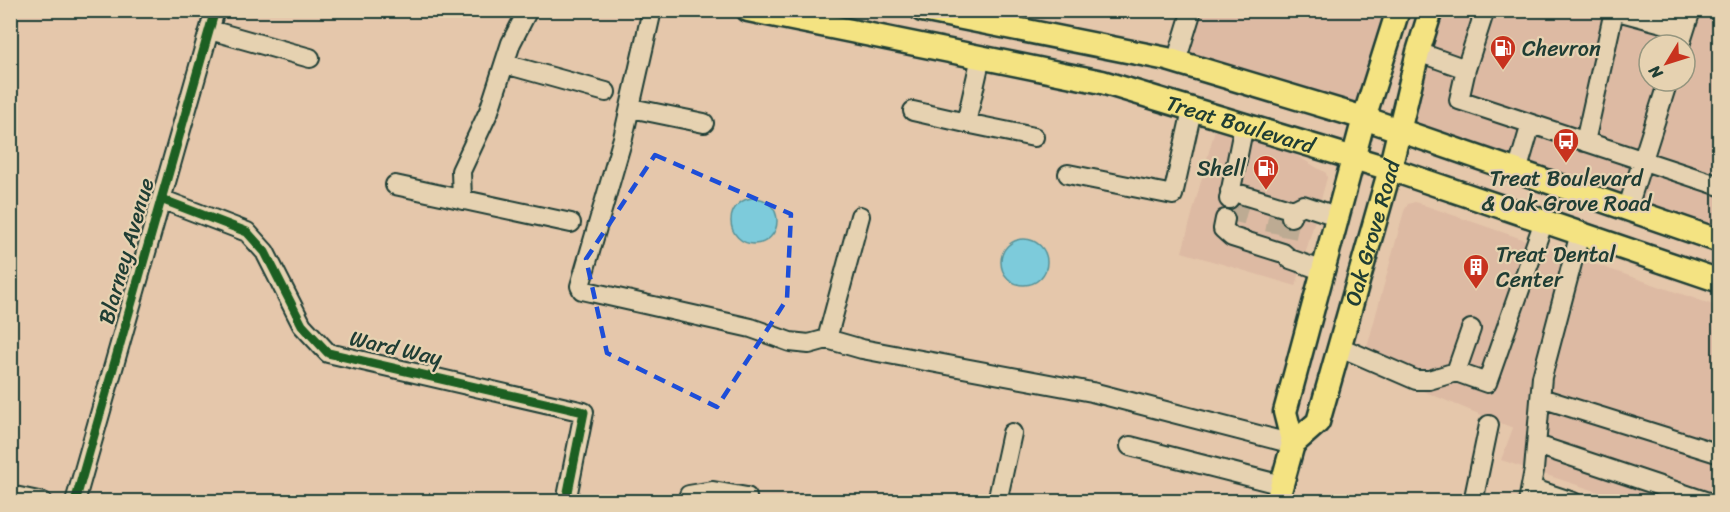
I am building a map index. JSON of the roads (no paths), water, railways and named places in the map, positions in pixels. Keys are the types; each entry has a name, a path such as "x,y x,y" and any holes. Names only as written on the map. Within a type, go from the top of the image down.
{"main road":[{"name":"Treat Boulevard","path":"748,10 1102,82 1390,169 1719,281"},
{"name":"Treat Boulevard","path":"922,10 1176,62 1364,118 1719,241"},
{"name":"Oak Grove Road","path":"1279,493 1293,444 1286,412 1355,159 1364,118 1398,10"},
{"name":"Oak Grove Road","path":"1293,444 1318,422 1390,169 1418,52 1431,10"}],"street":[{"name":"Blarney Avenue","path":"75,501 215,10"},
{"path":"462,200 461,171 489,111 511,43 528,10"},
{"path":"652,10 631,108 580,286 582,290 751,328 790,342 809,344 827,339 862,349 1092,392 1293,444"},
{"path":"1176,62 1192,10"},
{"path":"1485,10 1466,69 1459,100 1719,186"},
{"path":"1585,142 1614,10 1672,33"},
{"path":"1683,33 1691,10"},
{"path":"210,30 310,58"},
{"path":"1418,52 1466,69"},
{"path":"966,123 981,57"},
{"path":"504,64 606,92"},
{"path":"1627,210 1664,93"},
{"path":"631,108 704,123"},
{"path":"1068,174 1173,195 1192,110"},
{"path":"913,111 1034,137"},
{"path":"1517,172 1531,124"},
{"path":"1244,125 1235,197 1286,212 1303,205 1339,217"},
{"path":"395,185 571,223"},
{"name":"Ward Way","path":"161,199 247,232 265,252 302,325 328,353 584,412 566,501"},
{"path":"827,339 860,216"},
{"path":"1340,347 1416,380 1429,380 1456,372 1487,383 1544,221"},
{"path":"1231,226 1279,243 1290,259 1324,271"},
{"path":"1572,501 1530,495 1537,445 1542,377 1580,233"},
{"path":"1456,372 1471,329"},
{"path":"1541,398 1719,454"},
{"path":"1473,501 1489,425"},
{"path":"997,501 1012,433"},
{"path":"1537,445 1708,501"},
{"path":"1130,446 1279,493"},
{"path":"687,501 689,495 713,491 747,497"},
{"path":"10,495 43,501"}],"water":[{"path":"754,198 770,205 777,221 770,237 754,244 738,237 731,221 738,205"},
{"path":"1024,239 1040,246 1047,262 1040,278 1024,285 1008,278 1001,262 1008,246"}],"tunnel":[{"path":"1235,222 1240,203"},
{"path":"1274,233 1278,213"},
{"path":"1287,237 1291,217"}],"place":[{"name":"Chevron","path":"1503,71"},
{"name":"Treat Boulevard & Oak Grove Road","path":"1566,164"},
{"name":"Shell","path":"1266,191"},
{"name":"Treat Dental Center","path":"1476,290"}]}
